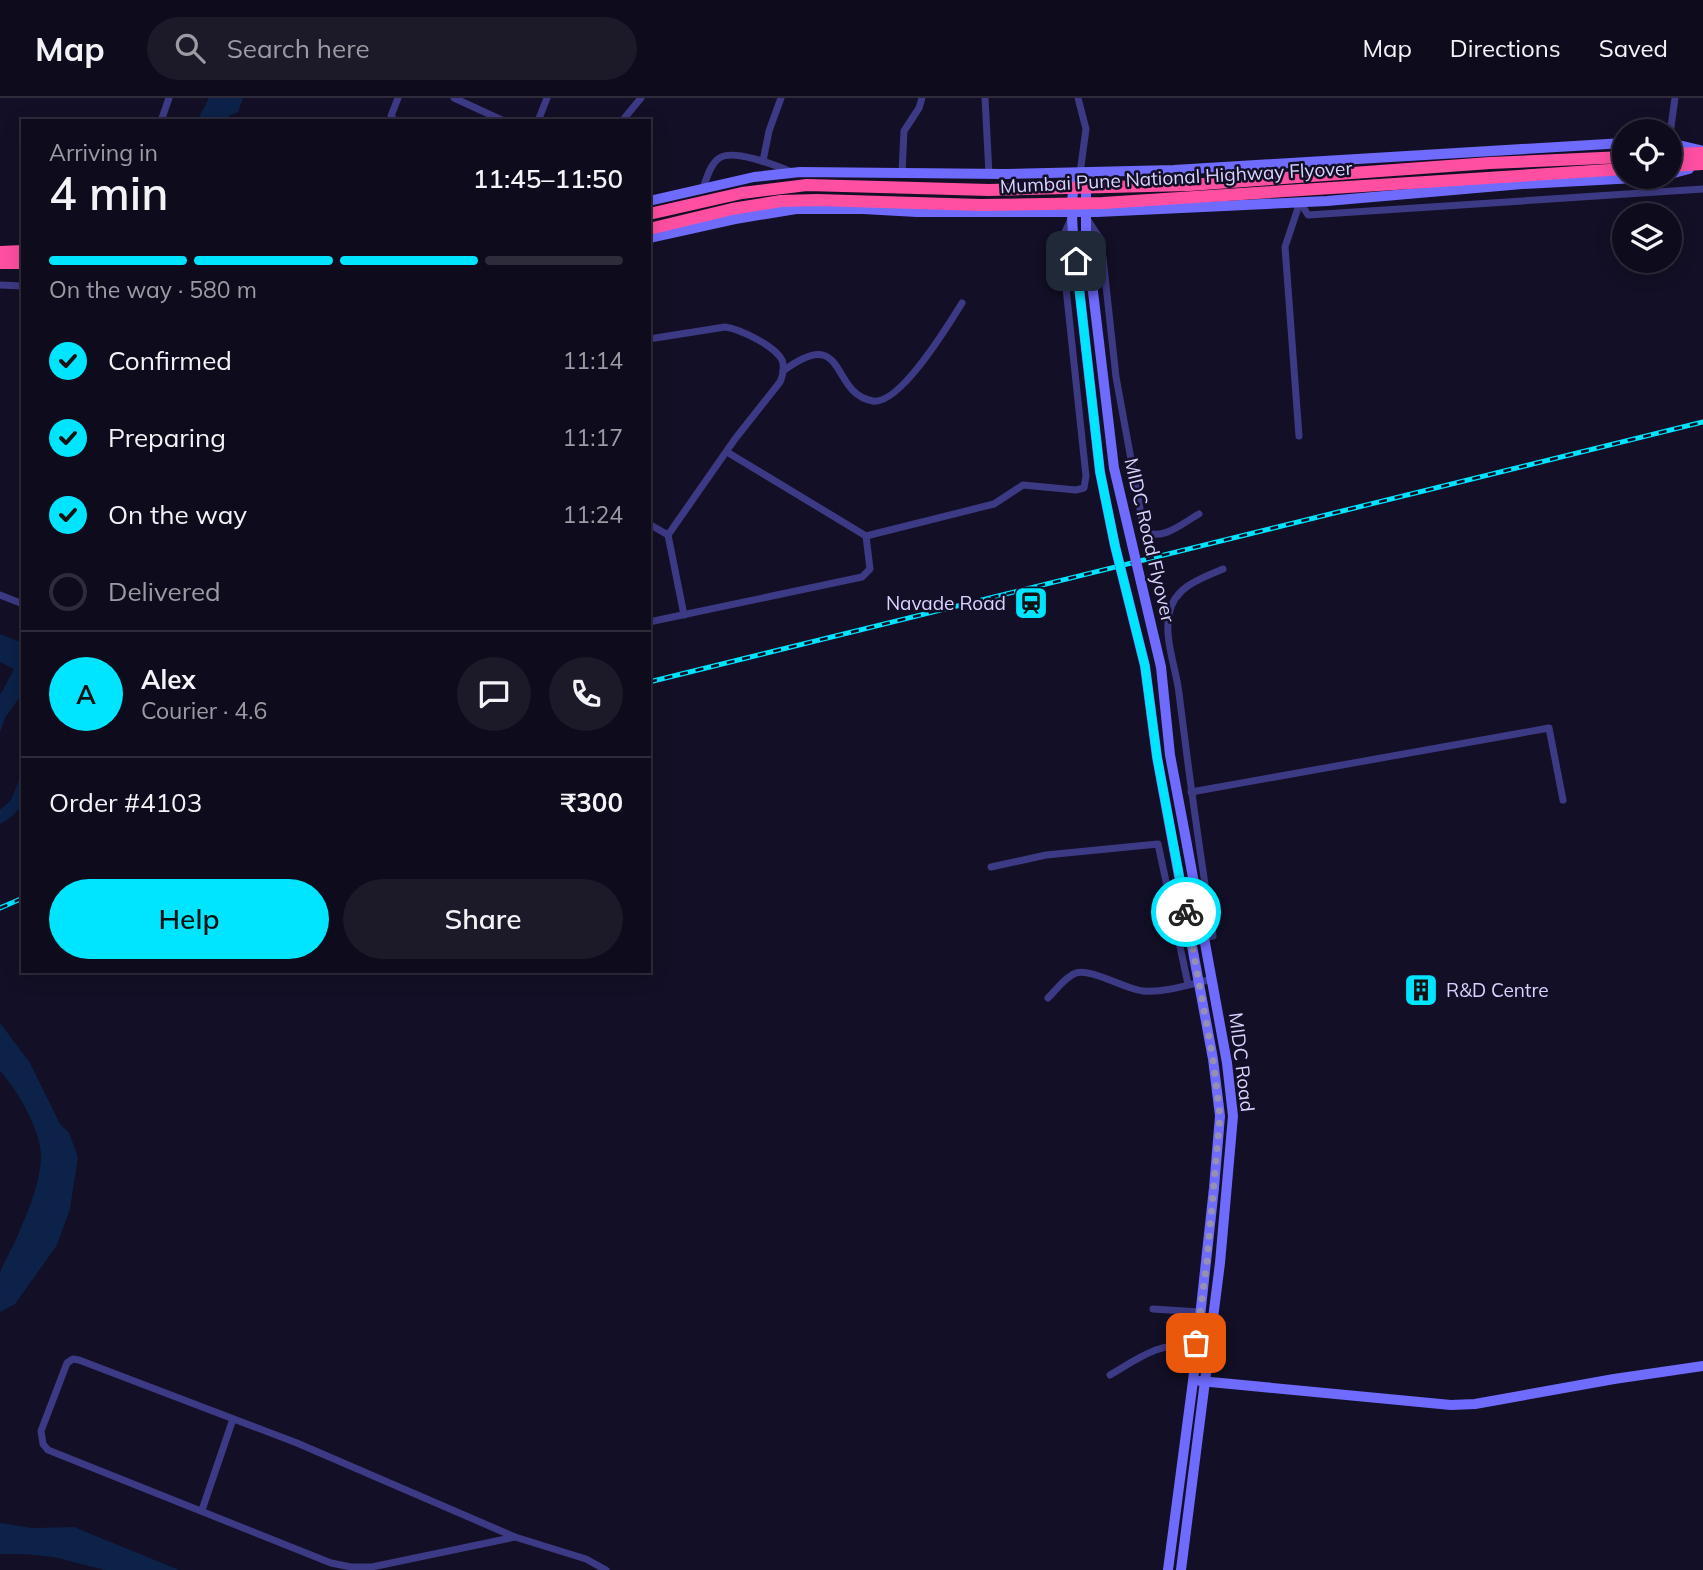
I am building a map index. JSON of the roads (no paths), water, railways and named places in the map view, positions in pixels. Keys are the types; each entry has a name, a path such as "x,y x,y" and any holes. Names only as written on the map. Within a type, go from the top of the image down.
{"highway":[{"path":"1682,160 1703,152"},
{"name":"Mumbai Pune National Highway Flyover","path":"651,214 742,192 807,185 989,190 1189,185 1490,163 1612,158"},
{"path":"1682,164 1703,165"},
{"name":"Mumbai Pune National Highway Flyover","path":"651,229 732,209 781,201 981,205 1103,203 1612,170"},
{"path":"0,252 21,251"},
{"path":"0,263 21,263"}],"main road":[{"path":"651,201 754,177 793,173 989,174 1174,170 1612,144"},
{"path":"1682,146 1703,152"},
{"name":"MIDC Road Flyover","path":"1175,853 1157,757 1145,666 1115,546 1100,472 1073,234 1075,181 1080,173 1086,182 1086,233 1114,468 1161,667 1170,755 1187,849"},
{"path":"651,239 735,219 796,209 1085,214 1300,202 1612,179"},
{"path":"1175,853 1187,849"},
{"name":"MIDC Road","path":"1181,1570 1206,1382 1233,1116 1227,1063 1187,849"},
{"name":"MIDC Road","path":"1168,1570 1193,1381 1220,1116 1215,1072 1194,983 1175,853"},
{"path":"1193,1381 1451,1405 1475,1404 1614,1378 1703,1366"}],"street":[{"path":"162,119 169,98"},
{"path":"393,119 391,116 398,98"},
{"path":"454,98 500,119"},
{"path":"539,119 547,98"},
{"path":"624,119 641,98"},
{"path":"763,161 769,131 781,98"},
{"path":"902,173 904,131 919,108 922,98"},
{"path":"985,98 989,174"},
{"path":"1078,98 1086,129 1080,173"},
{"path":"1672,119 1675,98"},
{"path":"702,188 719,157 731,155 763,161 793,173"},
{"path":"1300,202 1308,215 1703,189"},
{"path":"1299,436 1284,247 1300,202"},
{"path":"727,452 866,536 994,505 1023,485 1076,490 1084,488 1086,476 1061,241 1072,214"},
{"path":"1085,214 1101,240 1116,377 1143,525 1147,532 1157,535 1166,533 1199,514"},
{"path":"0,285 21,286"},
{"path":"783,371 803,357 819,354 826,356 852,389 872,401 880,401 919,367 962,303"},
{"path":"651,340 725,327 737,328 748,333 783,362 780,382 668,536"},
{"path":"651,525 668,536 684,615"},
{"path":"651,622 862,577 870,569 866,536"},
{"path":"1204,937 1213,936 1179,690 1168,630 1173,603 1183,589 1198,579 1223,569"},
{"path":"0,595 21,603"},
{"path":"1191,792 1549,728 1563,800"},
{"path":"991,867 1046,855 1158,844 1194,983"},
{"path":"1048,998 1073,974 1083,972 1143,991 1212,979"},
{"path":"1153,1308 1200,1312"},
{"path":"1110,1375 1154,1350 1170,1345 1196,1343"},
{"path":"515,1537 372,1567 331,1563 48,1450 43,1444 41,1431 67,1363 73,1359 309,1448 515,1537 586,1559 606,1570"},
{"path":"202,1510 233,1419"}],"water":[{"path":"209,98 243,98 238,112 228,119 198,119"},
{"path":"0,634 21,642 21,696 6,716 0,732 0,695 14,669 0,662"},
{"path":"21,775 21,804 15,814 0,824 0,810 11,800"},
{"path":"0,1023 30,1063 60,1124 69,1133 78,1157 70,1209 57,1245 15,1304 0,1312 0,1274 33,1197 41,1158 33,1123 14,1088 0,1071"},
{"path":"0,1523 32,1528 74,1527 179,1570 105,1570 54,1557 0,1554"}],"railway":[{"path":"651,682 1703,422"},
{"path":"0,908 21,899"}],"place":[{"name":"Navade Road","path":"1031,603"},
{"name":"R&D Centre","path":"1421,990"}]}
